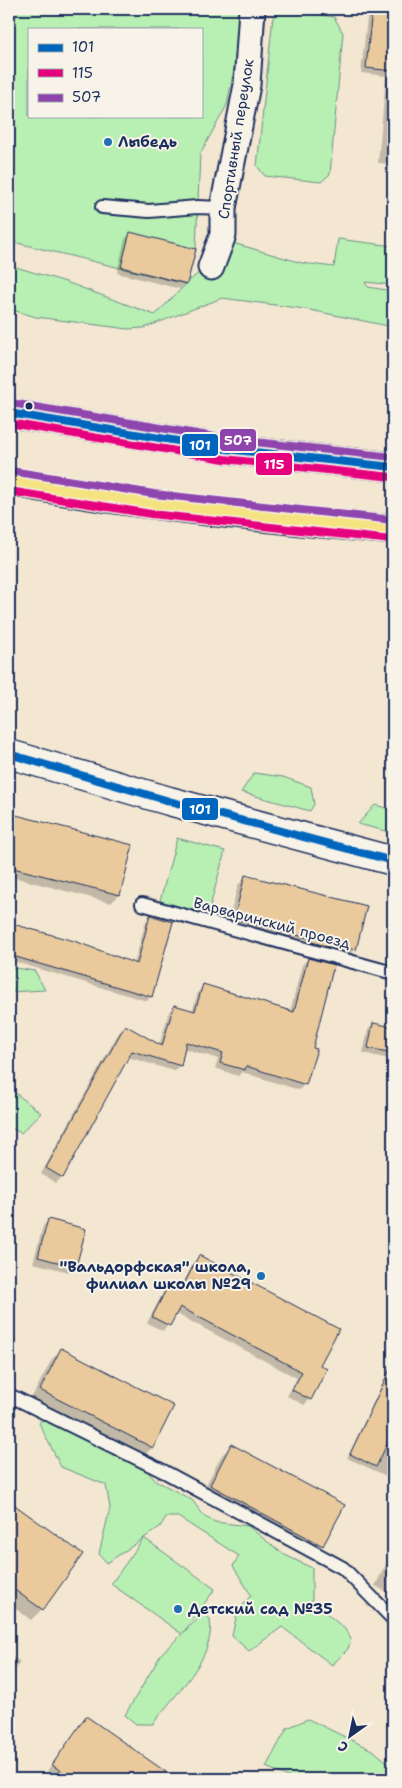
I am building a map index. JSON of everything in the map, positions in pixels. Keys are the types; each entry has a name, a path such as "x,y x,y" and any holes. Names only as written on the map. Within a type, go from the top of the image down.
{"main road":[{"path":"9,413 226,449 393,467"},
{"path":"9,481 66,492 219,513 393,530"},
{"path":"9,754 393,861"}],"street":[{"name":"Спортивный переулок","path":"210,267 222,235 223,208 247,85 252,9"}],"lane":[{"path":"102,207 149,211 197,207 223,208"},
{"name":"Варваринский проезд","path":"142,904 393,973"},
{"path":"9,1395 165,1472 343,1568 393,1619"}],"green space":[{"name":"Лыбедь","path":"9,9 238,9 238,49 227,105 200,154 196,249 187,283 233,243 302,263 334,267 338,239 393,246 393,285 365,282 368,287 393,291 393,327 305,309 222,298 144,328 128,329 36,317 9,309 9,265 66,282 155,315 186,284 9,241"},
{"path":"283,9 334,17 343,33 330,174 321,182 265,176 257,166 273,17"},
{"path":"254,773 283,777 311,787 314,804 310,811 241,792"},
{"path":"375,805 393,810 393,833 358,824"},
{"path":"177,838 225,851 208,914 160,901"},
{"path":"9,967 35,971 45,990 9,992"},
{"path":"9,1088 41,1113 21,1133 9,1127"},
{"path":"44,1417 141,1464 155,1480 192,1500 205,1517 215,1522 248,1526 283,1554 312,1568 312,1601 345,1629 351,1639 348,1649 332,1665 282,1627 249,1651 232,1636 237,1613 251,1595 233,1566 239,1556 178,1517 166,1517 160,1527 107,1563 99,1554 110,1508 106,1485 61,1467 39,1423"},
{"path":"144,1538 215,1589 183,1633 204,1613 210,1619 210,1634 207,1648 192,1675 153,1724 136,1724 125,1715 162,1653 182,1634 111,1584"},
{"path":"308,1719 374,1751 392,1766 393,1779 293,1779 266,1767 287,1728"}],"building":[{"path":"372,9 393,9 393,71 366,68"},
{"path":"130,232 196,249 187,284 121,267"},
{"path":"16,815 133,845 120,895 9,867 9,842"},
{"path":"245,875 367,906 356,950 340,946 339,950 312,942 312,939 234,919"},
{"path":"150,915 173,922 152,997 9,955 9,923 74,941 137,964"},
{"path":"308,958 334,965 313,1048 317,1049 306,1085 246,1066 245,1070 220,1063 223,1053 186,1042 181,1066 132,1051 63,1178 46,1168 125,1025 162,1046 174,1005 195,1011 203,984 294,1012"},
{"path":"373,1023 393,1027 393,1053 368,1048"},
{"path":"48,1219 86,1229 76,1267 38,1257"},
{"path":"199,1255 339,1329 320,1365 327,1369 311,1400 292,1390 302,1372 180,1307 170,1326 152,1317 169,1284 181,1290"},
{"path":"61,1348 174,1406 153,1448 40,1390"},
{"path":"393,1363 393,1432 376,1467 350,1454"},
{"path":"231,1444 345,1505 323,1546 210,1485"},
{"path":"9,1501 83,1554 43,1610 9,1586"},
{"path":"86,1716 176,1779 73,1779 52,1765"}],"transit line":[{"name":"507","path":"11,403 227,439 393,457"},
{"name":"101","path":"9,413 226,449 393,467"},
{"name":"115","path":"9,423 224,459 392,477"},
{"name":"507","path":"11,471 154,494 393,520"},
{"name":"115","path":"9,491 151,514 392,540"},
{"name":"101","path":"9,754 169,801 393,861"}],"place":[{"name":"Лыбедь","path":"108,142"},
{"name":"\"Вальдорфская\" школа, филиал школы №29","path":"261,1276"},
{"name":"Детский сад №35","path":"178,1609"}]}
